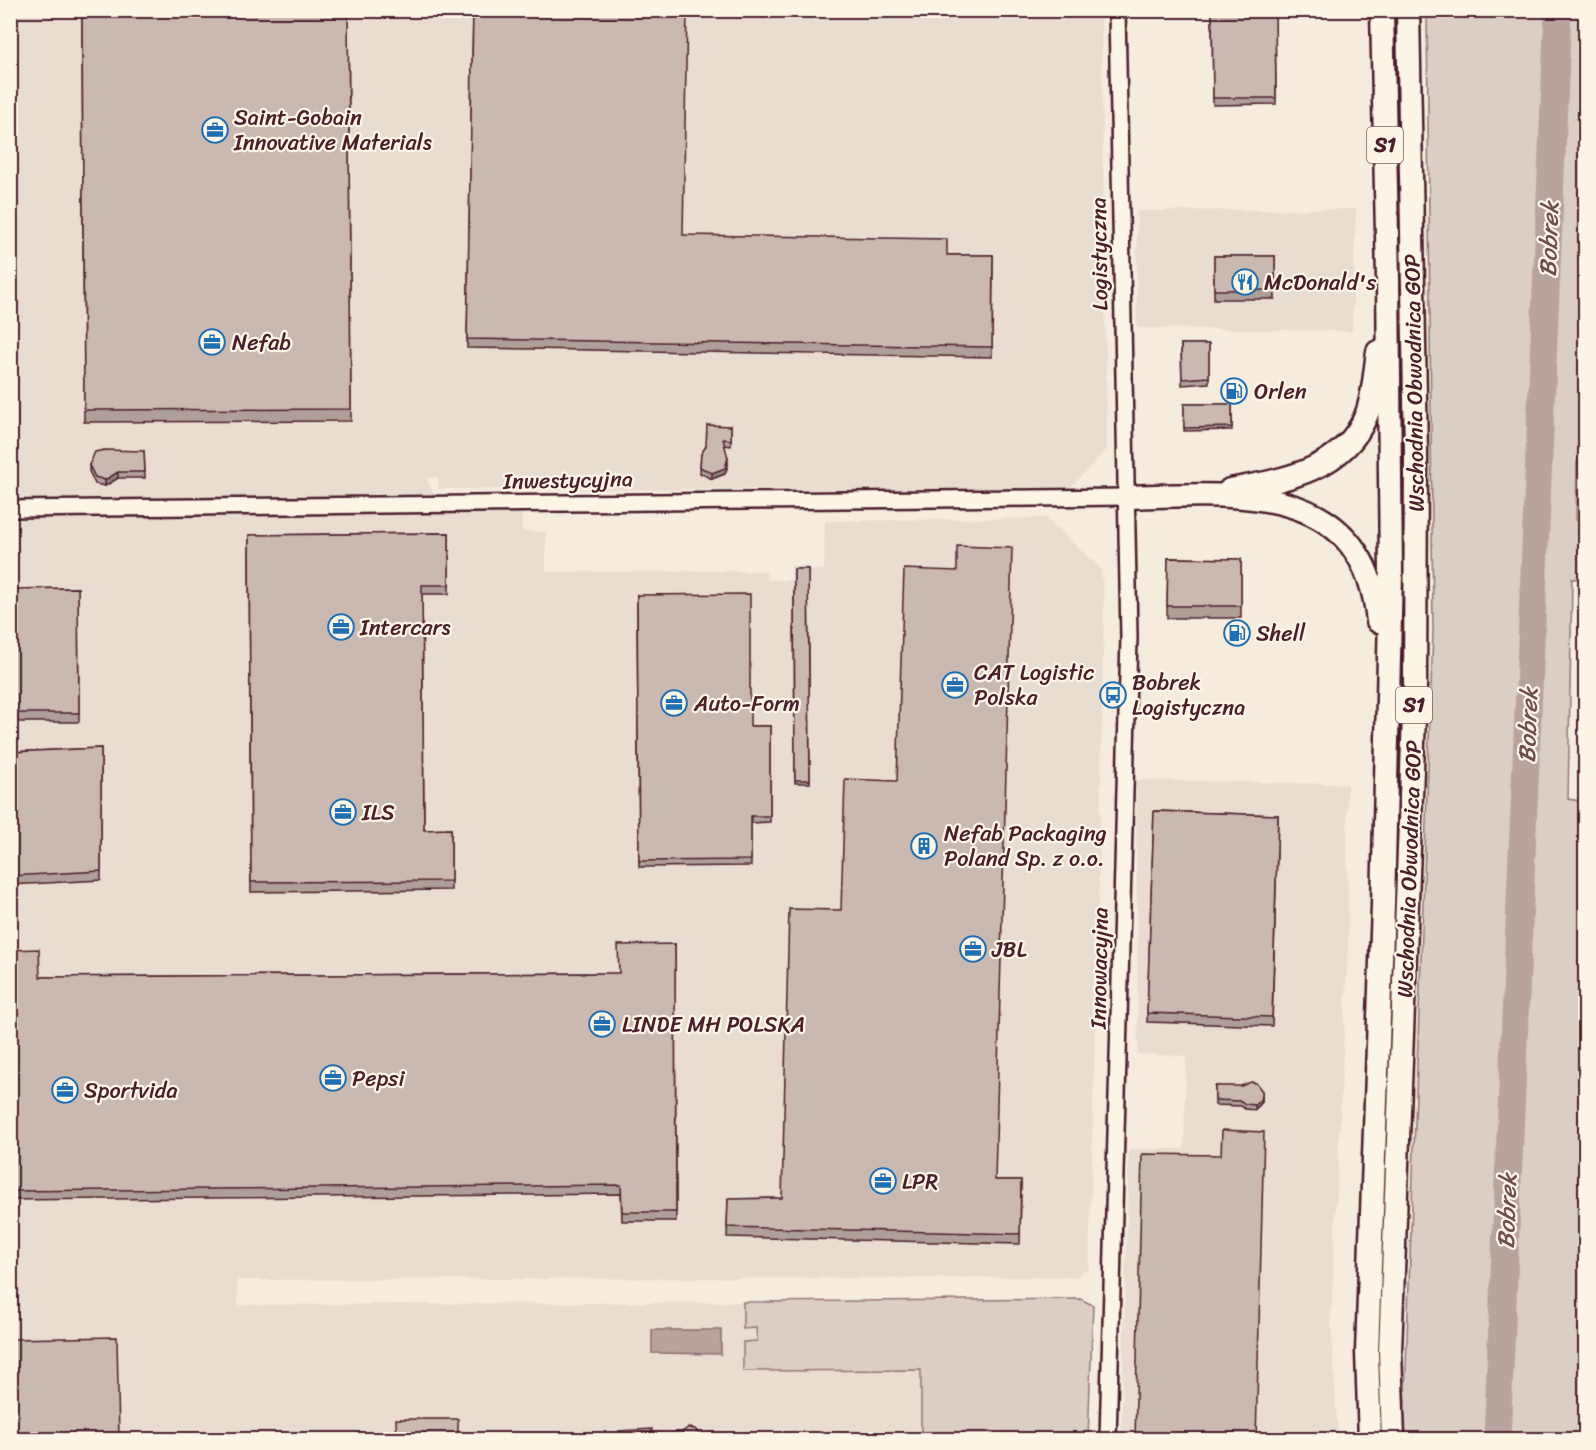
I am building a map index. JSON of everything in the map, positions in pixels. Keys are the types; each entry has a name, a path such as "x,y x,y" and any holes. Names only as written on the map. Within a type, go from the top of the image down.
{"highway":[{"name":"Wschodnia Obwodnica GOP","path":"1370,1440 1367,1404 1368,1294 1388,727 1390,573 1388,279 1382,10"},
{"name":"Wschodnia Obwodnica GOP","path":"1393,1440 1390,1340 1415,678 1416,453 1408,10"},
{"path":"1205,495 1287,479 1326,464 1344,448 1367,415 1388,279"},
{"path":"1126,497 1205,495 1278,502 1321,517 1354,549 1375,592 1388,727"}],"street":[{"name":"Logistyczna","path":"1117,10 1126,497"},
{"name":"Inwestycyjna","path":"10,509 1126,497"},
{"name":"Innowacyjna","path":"1108,1440 1129,694 1126,497"}],"shaded area":[{"path":"10,11 1101,11 1107,449 1068,490 438,489 438,477 426,478 435,496 522,495 522,531 546,532 546,572 766,571 766,580 791,580 791,566 809,566 809,570 824,570 825,521 1046,518 1101,569 1104,599 1100,833 1089,1271 1083,1271 1077,1277 237,1280 238,1305 743,1302 743,1329 756,1328 757,1341 743,1371 921,1370 921,1439 11,1439"},
{"path":"1427,11 1585,11 1586,461 1577,462 1576,520 1585,520 1586,578 1572,579 1568,799 1586,802 1585,1439 1407,1439 1404,1420 1433,632"},
{"path":"1356,209 1352,331 1137,328 1137,211"},
{"path":"1136,780 1347,784 1348,944 1331,1318 1338,1439 1121,1440 1129,1149 1184,1149 1186,1056 1138,1054"},
{"path":"1080,1299 1093,1305 1088,1439 921,1439 921,1370 743,1371 743,1342 757,1341 756,1328 743,1329 743,1302"},
{"path":"652,1330 721,1330 721,1354 652,1353"}],"building":[{"path":"82,10 348,10 351,409 84,410"},
{"path":"473,10 687,10 683,235 947,239 947,255 993,255 992,347 467,339"},
{"path":"1212,10 1275,10 1276,98 1213,98"},
{"name":"McDonald's","path":"1214,256 1275,256 1275,290 1214,290"},
{"path":"1181,344 1209,344 1209,377 1182,379"},
{"path":"1184,404 1232,404 1232,427 1184,428"},
{"path":"707,425 731,426 731,440 723,439 728,458 725,468 712,473 700,467 701,454 706,446"},
{"path":"104,450 144,451 145,472 118,472 105,480 95,477 89,465 95,452"},
{"path":"1585,465 1586,510 1584,510"},
{"path":"449,533 449,585 422,585 424,830 451,829 451,881 251,882 249,535"},
{"path":"957,546 1012,548 995,1180 1021,1180 1020,1234 727,1227 728,1199 782,1198 789,909 841,910 845,779 897,781 904,569 957,571"},
{"path":"1168,558 1241,559 1241,606 1167,606"},
{"path":"794,569 808,569 810,780 795,780"},
{"path":"78,588 79,713 10,713 10,589"},
{"path":"750,594 750,726 770,726 770,816 751,816 751,860 639,861 637,595"},
{"path":"101,748 101,871 10,876 10,752"},
{"path":"1154,811 1278,815 1272,1017 1147,1013"},
{"path":"675,944 676,1212 622,1212 621,1185 10,1191 10,950 39,949 40,977 619,973 618,945"},
{"path":"1251,1082 1256,1083 1262,1091 1262,1097 1255,1105 1241,1101 1215,1100 1215,1086 1241,1086"},
{"path":"1222,1130 1264,1132 1256,1440 1135,1440 1142,1154 1221,1155"},
{"path":"117,1337 119,1440 10,1440 10,1339"},
{"path":"396,1419 458,1419 458,1440 397,1440"},
{"path":"688,1428 695,1429 700,1435 699,1440 681,1440 682,1432"},
{"path":"652,1429 652,1440 619,1440 619,1431"}],"waterway":[{"name":"Bobrek","path":"1497,1440 1558,10"}],"place":[{"name":"Saint-Gobain Innovative Materials","path":"215,130"},
{"name":"McDonald's","path":"1245,282"},
{"name":"Nefab","path":"212,342"},
{"name":"Orlen","path":"1234,391"},
{"name":"Intercars","path":"341,627"},
{"name":"Shell","path":"1237,633"},
{"name":"CAT Logistic Polska","path":"955,685"},
{"name":"Bobrek Logistyczna","path":"1113,695"},
{"name":"Auto-Form","path":"674,703"},
{"name":"ILS","path":"343,812"},
{"name":"Nefab Packaging Poland Sp. z o.o.","path":"924,846"},
{"name":"JBL","path":"973,949"},
{"name":"LINDE MH POLSKA","path":"602,1024"},
{"name":"Pepsi","path":"333,1078"},
{"name":"Sportvida","path":"65,1090"},
{"name":"LPR","path":"883,1181"}]}
